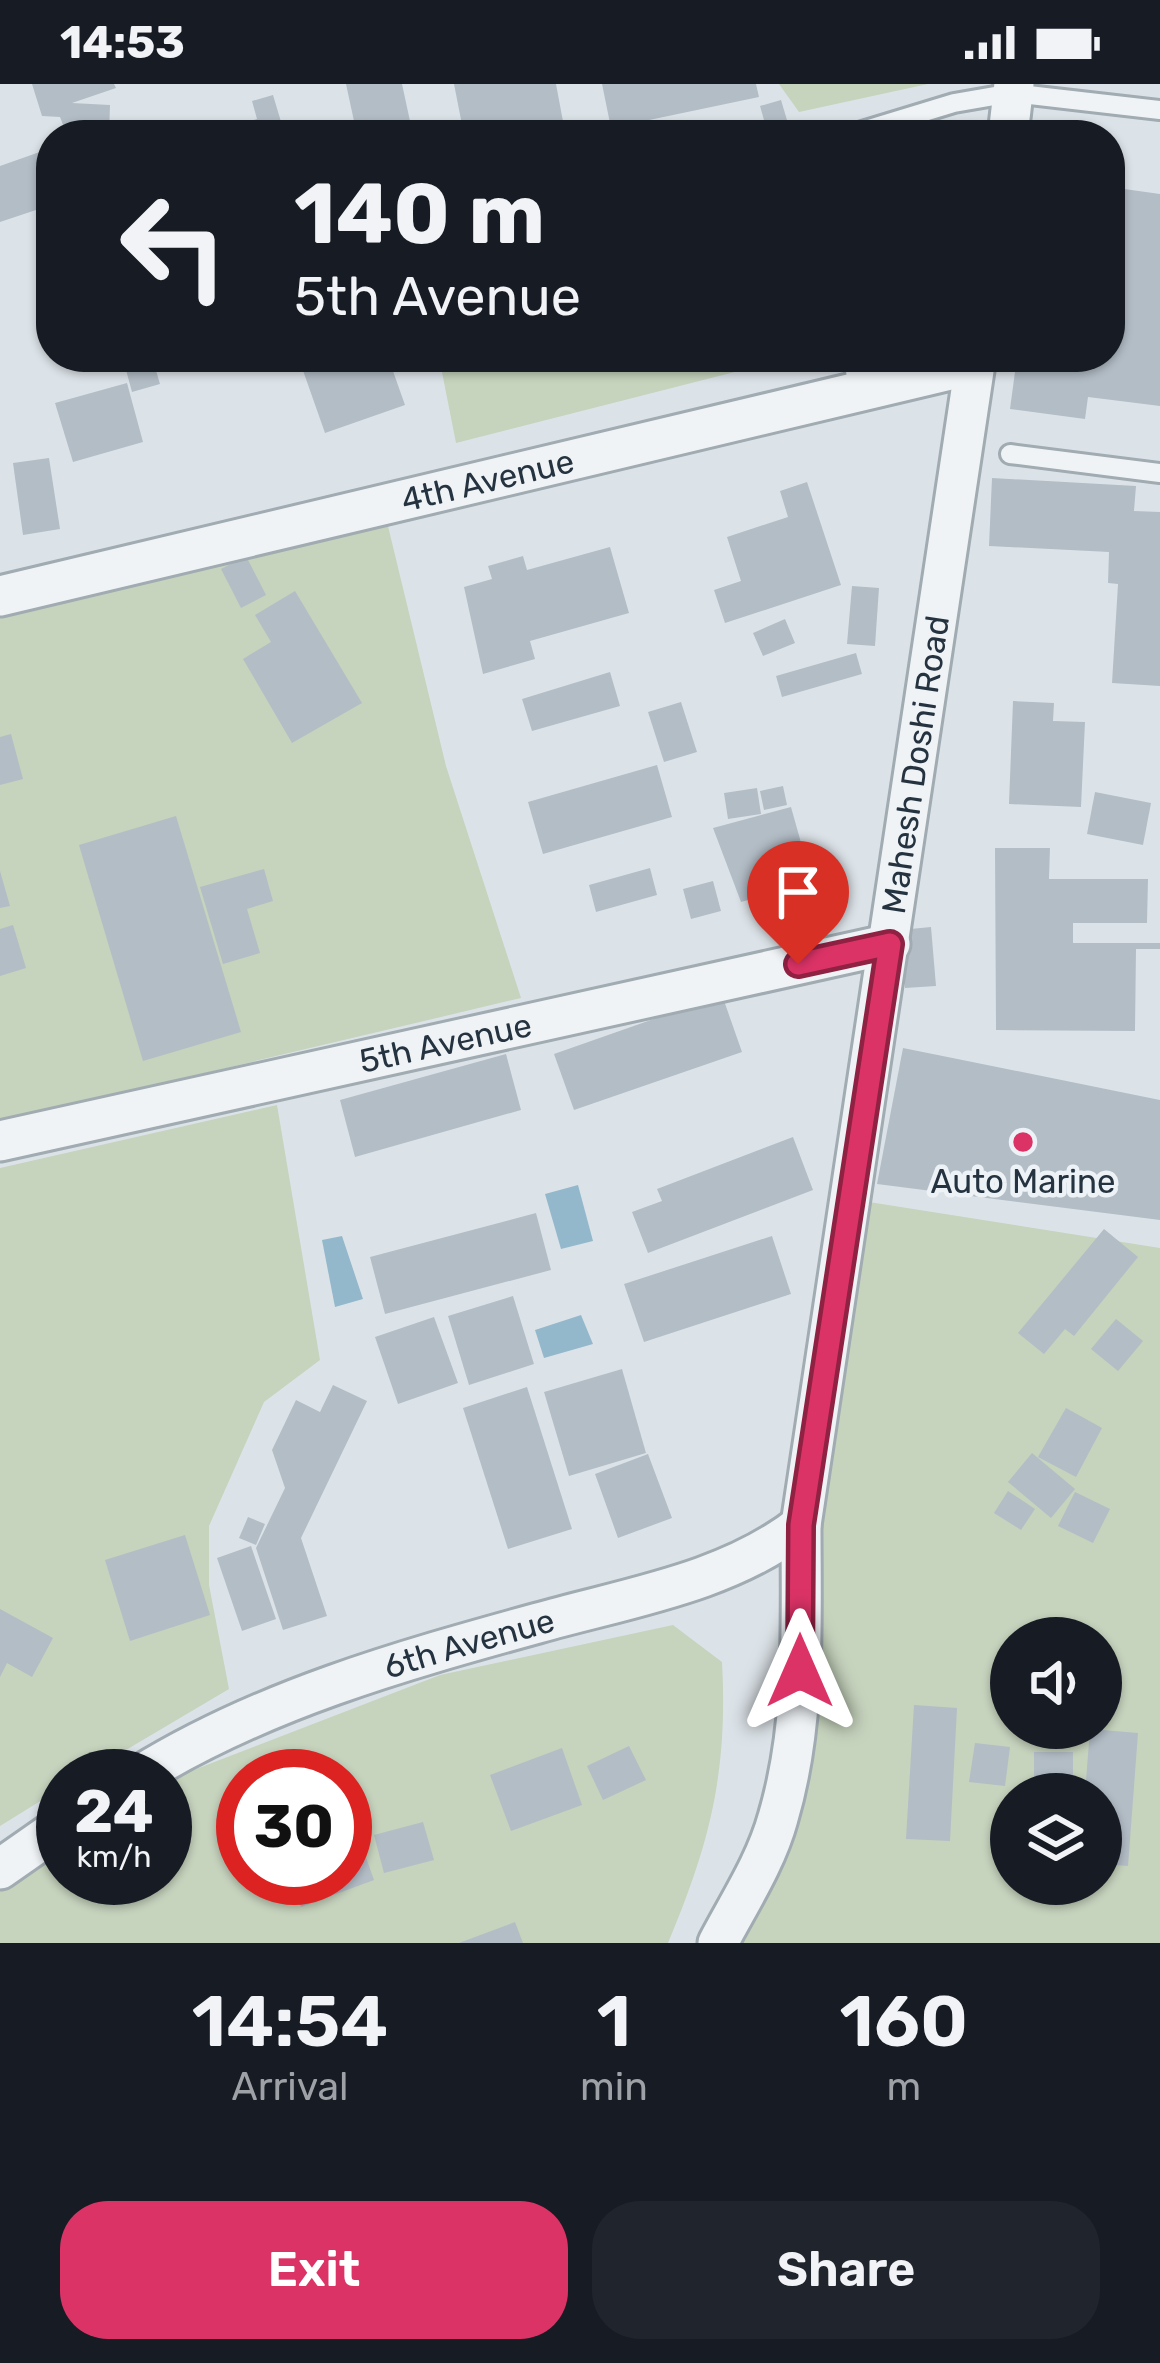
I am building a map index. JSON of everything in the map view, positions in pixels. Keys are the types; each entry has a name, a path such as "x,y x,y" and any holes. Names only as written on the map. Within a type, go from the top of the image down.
{"street":[{"path":"1010,120 1013,88"},
{"name":"Mahesh Doshi Road","path":"718,1943 777,1823 792,1761 800,1671 801,1525 973,372"},
{"name":"4th Avenue","path":"0,596 856,374"},
{"name":"5th Avenue","path":"0,1141 890,944"},
{"name":"6th Avenue","path":"191,1749 281,1702 461,1644 693,1580 774,1546 801,1525"},
{"path":"0,1869 36,1844"}],"lane":[{"path":"898,120 1013,88 1074,92 1160,110"},
{"path":"1010,454 1160,473"}],"green space":[{"path":"779,84 928,84 799,112"},
{"path":"442,372 735,372 456,443"},
{"path":"387,522 446,766 521,998 87,1101 0,1127 0,616"},
{"path":"277,1105 320,1360 264,1402 209,1526 209,1585 229,1689 128,1749 36,1749 36,1804 0,1826 0,1168"},
{"path":"869,1202 1160,1248 1160,1943 731,1943 810,1616"},
{"path":"673,1625 722,1662 722,1738 713,1806 668,1943 0,1943 0,1880 36,1855 36,1905 192,1905 192,1771 216,1761 216,1905 372,1905 372,1749 248,1749 440,1675"}],"water":[{"path":"578,1185 593,1241 561,1249 545,1194"},
{"path":"342,1236 363,1299 335,1307 322,1240"},
{"path":"581,1315 593,1344 544,1358 535,1330"}],"building":[{"path":"32,84 114,84 116,88 72,103 110,105 110,120 42,116"},
{"path":"346,84 402,84 410,120 354,120"},
{"path":"454,84 556,84 563,120 461,120"},
{"path":"602,84 756,84 759,97 649,120 609,120"},
{"path":"273,95 280,120 254,120 252,101"},
{"path":"781,100 787,120 764,120 760,106"},
{"path":"36,153 36,210 0,222 0,166"},
{"path":"1125,189 1160,194 1160,406 1088,397 1085,419 1010,409 1015,372 1125,372"},
{"path":"127,372 156,372 160,384 132,392"},
{"path":"304,372 393,372 405,405 325,433"},
{"path":"127,383 143,442 73,462 55,403"},
{"path":"49,458 60,529 23,535 13,463"},
{"path":"992,478 1136,486 1134,511 1160,512 1160,686 1112,683 1118,584 1108,583 1109,552 989,546"},
{"path":"807,482 841,585 725,623 714,590 741,581 727,537 788,517 780,491"},
{"path":"610,547 629,613 530,641 535,659 483,674 464,587 492,579 488,566 523,556 527,570"},
{"path":"246,556 266,595 241,608 221,569"},
{"path":"852,586 879,588 875,646 847,644"},
{"path":"295,591 362,703 292,743 243,659 271,642 255,615"},
{"path":"785,619 795,643 763,656 753,633"},
{"path":"856,653 862,674 782,697 776,676"},
{"path":"610,672 620,706 532,731 522,699"},
{"path":"1013,701 1054,703 1053,721 1085,722 1081,807 1009,804"},
{"path":"681,702 697,752 664,762 648,712"},
{"path":"11,734 23,779 0,785 0,737"},
{"path":"657,765 672,817 543,854 528,802"},
{"path":"783,786 787,805 764,810 760,791"},
{"path":"757,788 761,814 728,819 724,793"},
{"path":"1095,792 1151,803 1143,845 1087,834"},
{"path":"791,807 812,882 741,902 713,828"},
{"path":"176,816 241,1032 143,1061 79,845"},
{"path":"995,848 1050,848 1049,879 1148,879 1147,923 1073,923 1073,943 1160,943 1160,949 1136,949 1135,1031 996,1030"},
{"path":"650,868 657,895 596,912 589,885"},
{"path":"264,869 273,901 247,909 260,953 223,964 200,887"},
{"path":"0,871 10,906 0,908"},
{"path":"713,881 721,911 691,919 683,889"},
{"path":"13,925 26,968 0,976 0,929"},
{"path":"931,927 936,986 905,988 900,930"},
{"path":"722,995 742,1052 574,1110 554,1054"},
{"name":"Auto Marine","path":"903,1048 1160,1100 1160,1220 877,1184"},
{"path":"506,1054 521,1110 355,1157 340,1100"},
{"path":"793,1137 813,1190 648,1253 632,1212 662,1201 657,1189"},
{"path":"536,1213 551,1270 385,1314 370,1257"},
{"path":"1104,1229 1138,1257 1074,1336 1065,1329 1044,1354 1018,1333"},
{"path":"772,1236 791,1294 644,1342 624,1284"},
{"path":"513,1296 534,1364 469,1385 448,1316"},
{"path":"434,1317 458,1383 398,1404 375,1337"},
{"path":"1116,1319 1143,1341 1118,1371 1091,1349"},
{"path":"622,1369 646,1453 569,1476 544,1392"},
{"path":"333,1385 367,1401 301,1538 327,1616 283,1630 256,1548 285,1488 272,1450 296,1400 320,1412"},
{"path":"527,1387 572,1529 508,1549 463,1408"},
{"path":"1066,1408 1102,1428 1076,1477 1038,1457"},
{"path":"1032,1453 1075,1489 1051,1518 1008,1482"},
{"path":"648,1454 672,1518 618,1538 595,1474"},
{"path":"1008,1491 1035,1509 1021,1530 994,1513"},
{"path":"1075,1492 1110,1509 1093,1543 1058,1526"},
{"path":"248,1517 265,1524 256,1545 239,1538"},
{"path":"185,1535 210,1615 130,1641 105,1560"},
{"path":"251,1546 276,1619 242,1631 217,1558"},
{"path":"0,1609 53,1638 32,1677 7,1663 0,1677"},
{"path":"914,1705 957,1708 950,1841 906,1839"},
{"path":"1122,1732 1138,1733 1128,1866 1122,1866 1122,1773 1087,1773 1088,1749 1122,1749"},
{"path":"975,1743 1010,1749 1007,1773 990,1773 990,1784 969,1782"},
{"path":"629,1746 646,1780 603,1800 587,1766"},
{"path":"562,1748 582,1805 511,1831 490,1775"},
{"path":"1034,1752 1073,1752 1073,1773 1034,1773"},
{"path":"423,1822 434,1860 384,1873 374,1835"},
{"path":"515,1922 523,1943 459,1943"}],"place":[{"name":"Auto Marine","path":"1023,1142"}],"route":[{"path":"798,964 890,944 801,1525 800,1671"}]}
